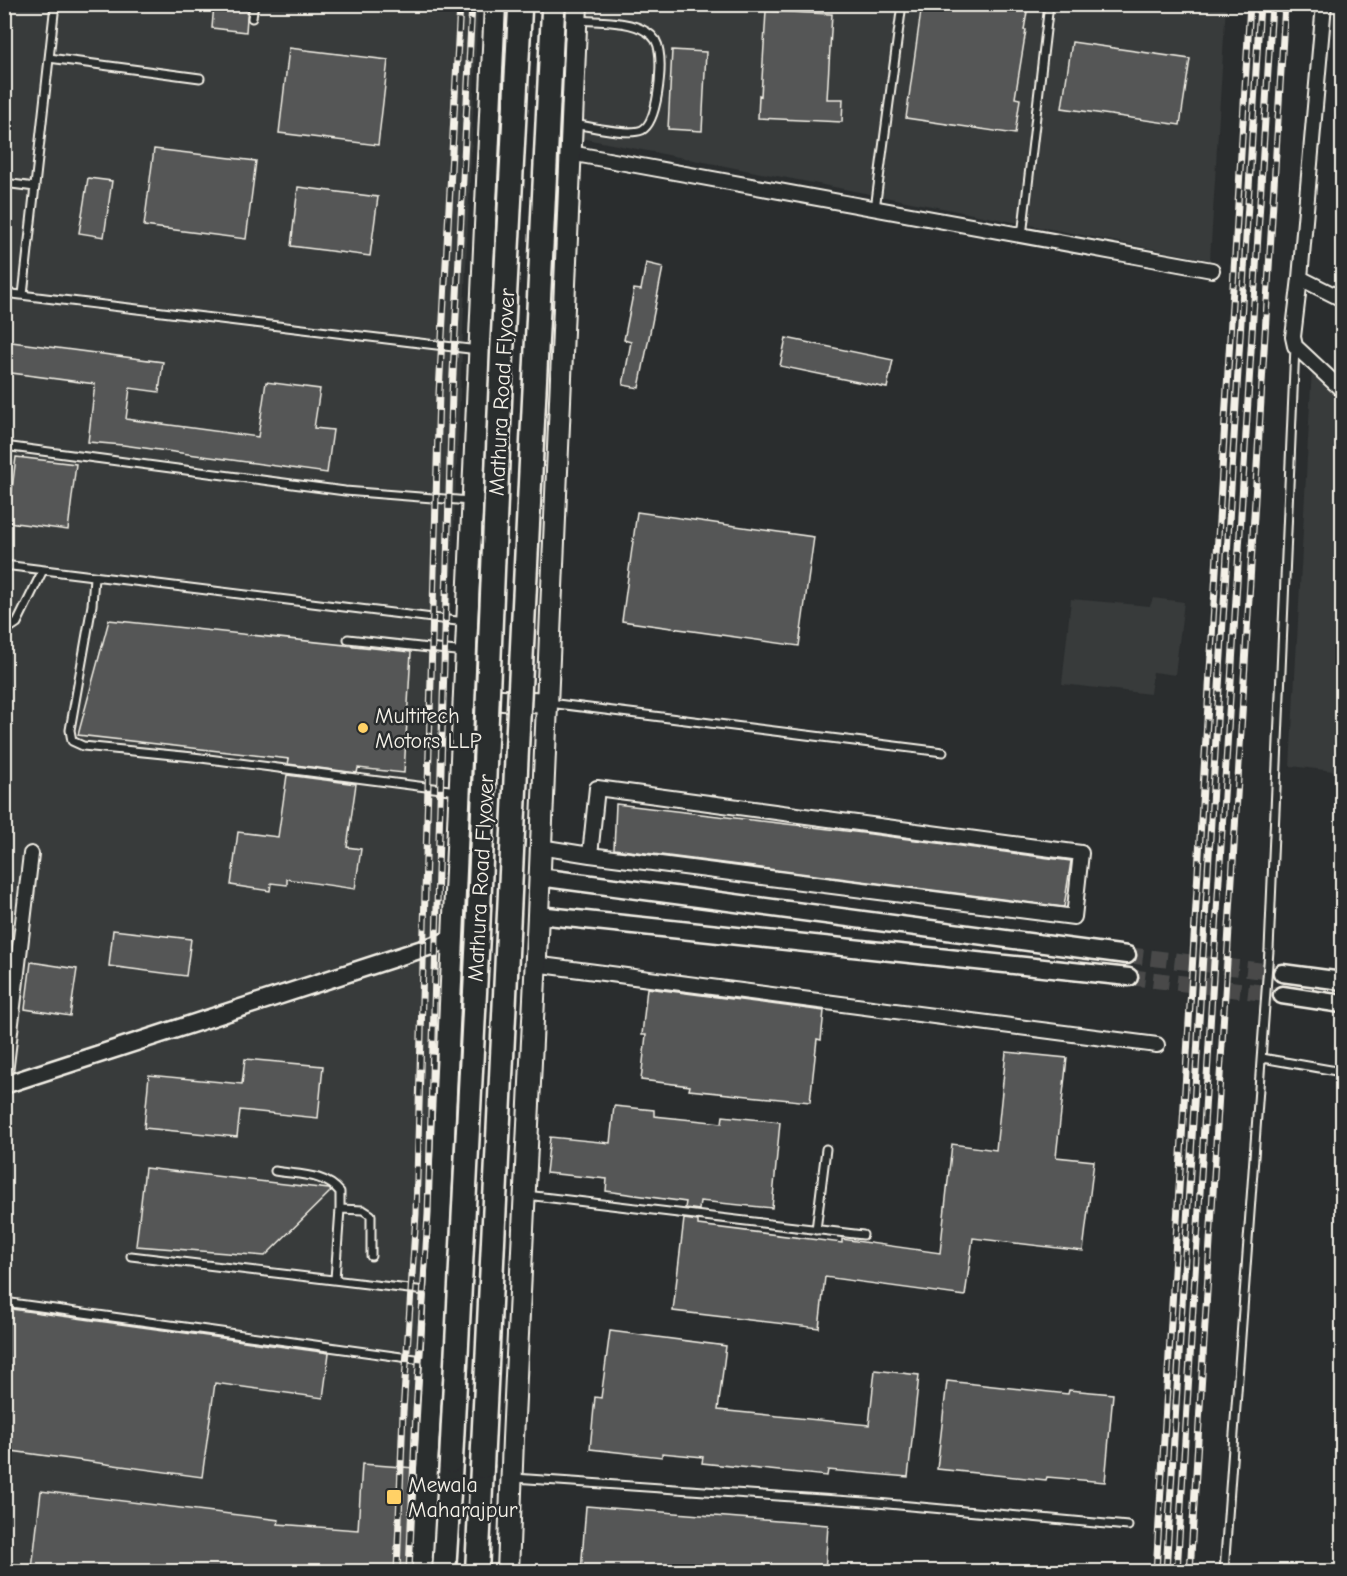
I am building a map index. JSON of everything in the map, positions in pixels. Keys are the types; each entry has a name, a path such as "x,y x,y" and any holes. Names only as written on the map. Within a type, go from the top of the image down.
{"highway":[{"name":"Mathura Road Flyover","path":"444,1572 478,934 502,353 520,4"},
{"name":"Mathura Road Flyover","path":"477,1572 553,4"}],"main road":[{"path":"421,1572 437,1293 495,4"},
{"path":"508,1572 577,12"},
{"path":"464,698 546,703"}],"street":[{"path":"1324,4 1293,337 1295,346 1342,390"},
{"path":"570,153 1212,270"},
{"path":"1300,278 1342,299"},
{"path":"540,847 590,855 1074,917 1081,853 597,788 590,855"},
{"path":"31,854 4,1084 453,939"},
{"path":"538,878 1127,956"},
{"path":"538,915 1129,977"},
{"path":"534,964 1156,1044"},
{"path":"1282,973 1342,981"},
{"path":"1282,995 1342,1004"}],"lane":[{"path":"23,296 55,4"},
{"path":"252,18 254,4"},
{"path":"875,209 902,4"},
{"path":"1022,236 1049,4"},
{"path":"572,124 626,131 642,130 651,123 656,110 659,51 656,39 640,29 577,12"},
{"path":"49,58 200,78"},
{"path":"4,183 35,187"},
{"path":"4,293 480,351"},
{"path":"1224,1572 1269,950 1295,346"},
{"path":"4,446 345,491 473,502"},
{"path":"4,565 468,622"},
{"path":"4,628 17,623 43,570"},
{"path":"94,577 92,605 70,730 72,741 83,746 193,757 459,792"},
{"path":"348,639 466,652"},
{"path":"546,703 943,752"},
{"path":"1262,1058 1342,1072"},
{"path":"816,1230 826,1149"},
{"path":"275,1171 322,1178 340,1191 335,1279"},
{"path":"524,1195 863,1235"},
{"path":"340,1209 363,1210 371,1215 371,1256"},
{"path":"131,1256 437,1293"},
{"path":"4,1302 432,1361"},
{"path":"511,1478 866,1502 1128,1526"}],"shaded area":[{"path":"5,5 478,5 408,1571 5,1572"},
{"path":"571,5 1226,5 1210,260 565,135"},
{"path":"1312,367 1342,396 1342,772 1290,766"},
{"path":"1153,598 1184,602 1175,675 1153,672 1150,694 1062,684 1071,599 1150,606"}],"building":[{"path":"214,4 248,4 246,32 212,28"},
{"path":"922,4 1028,6 1015,98 1020,99 1015,134 906,118"},
{"path":"766,11 832,14 827,99 843,99 842,122 758,118"},
{"path":"1072,42 1190,59 1180,125 1062,108"},
{"path":"289,48 388,60 378,145 279,133"},
{"path":"672,50 706,52 702,131 668,129"},
{"path":"154,149 256,161 246,239 144,226"},
{"path":"88,178 112,181 104,237 79,233"},
{"path":"298,187 378,197 370,256 291,246"},
{"path":"646,263 663,267 639,388 623,385 631,342 624,340 634,289 641,290"},
{"path":"786,338 893,360 887,388 780,366"},
{"path":"4,341 163,362 159,392 130,388 126,419 258,437 266,382 320,389 314,428 333,430 327,473 88,442 95,384 4,372"},
{"path":"16,457 76,464 68,530 8,522"},
{"path":"637,512 814,537 799,646 622,621"},
{"path":"109,620 411,652 404,773 358,768 357,773 288,764 289,759 78,735"},
{"path":"287,775 356,784 347,847 361,849 355,889 287,879 287,885 271,883 270,891 231,885 238,832 278,837"},
{"path":"616,804 863,833 1071,861 1064,907 614,849"},
{"path":"113,930 191,939 186,976 109,966"},
{"path":"31,962 77,969 70,1016 25,1009"},
{"path":"647,988 824,1011 821,1040 817,1039 810,1102 689,1090 690,1086 641,1080 646,1035 642,1035"},
{"path":"1006,1052 1067,1058 1056,1157 1094,1161 1083,1251 973,1238 965,1296 825,1277 819,1328 673,1311 684,1219 698,1221 698,1225 842,1243 842,1239 940,1253 952,1144 996,1150"},
{"path":"245,1059 323,1066 318,1118 240,1110 237,1137 144,1128 149,1075 242,1084"},
{"path":"614,1106 654,1110 654,1116 722,1123 723,1116 780,1122 772,1208 700,1201 699,1210 685,1208 686,1202 606,1191 607,1179 546,1173 550,1137 610,1143"},
{"path":"145,1168 331,1191 265,1256 136,1246"},
{"path":"4,1308 329,1353 323,1398 215,1383 202,1477 4,1450"},
{"path":"610,1331 726,1346 718,1410 869,1425 875,1370 919,1375 908,1477 828,1470 827,1476 702,1463 703,1457 662,1453 662,1457 590,1449 595,1397 601,1398"},
{"path":"947,1381 1068,1394 1069,1390 1113,1394 1105,1482 1047,1477 1046,1480 937,1469"},
{"path":"362,1464 415,1468 409,1572 52,1572 32,1569 41,1491 279,1520 278,1524 358,1530"},
{"path":"586,1506 828,1525 825,1572 581,1572"}],"tunnel":[{"path":"1127,955 1282,973"},
{"path":"1129,977 1282,995"}],"railway":[{"path":"397,1572 403,1412 416,1214 439,393 460,4"},
{"path":"409,1572 428,1214 452,393 472,4"},
{"path":"1156,1572 1250,4"},
{"path":"1166,1572 1260,4"},
{"path":"1177,1572 1272,4"},
{"path":"1190,1572 1285,4"}],"place":[{"name":"Multitech Motors LLP","path":"363,728"},
{"name":"Mewala Maharajpur","path":"394,1497"}]}
